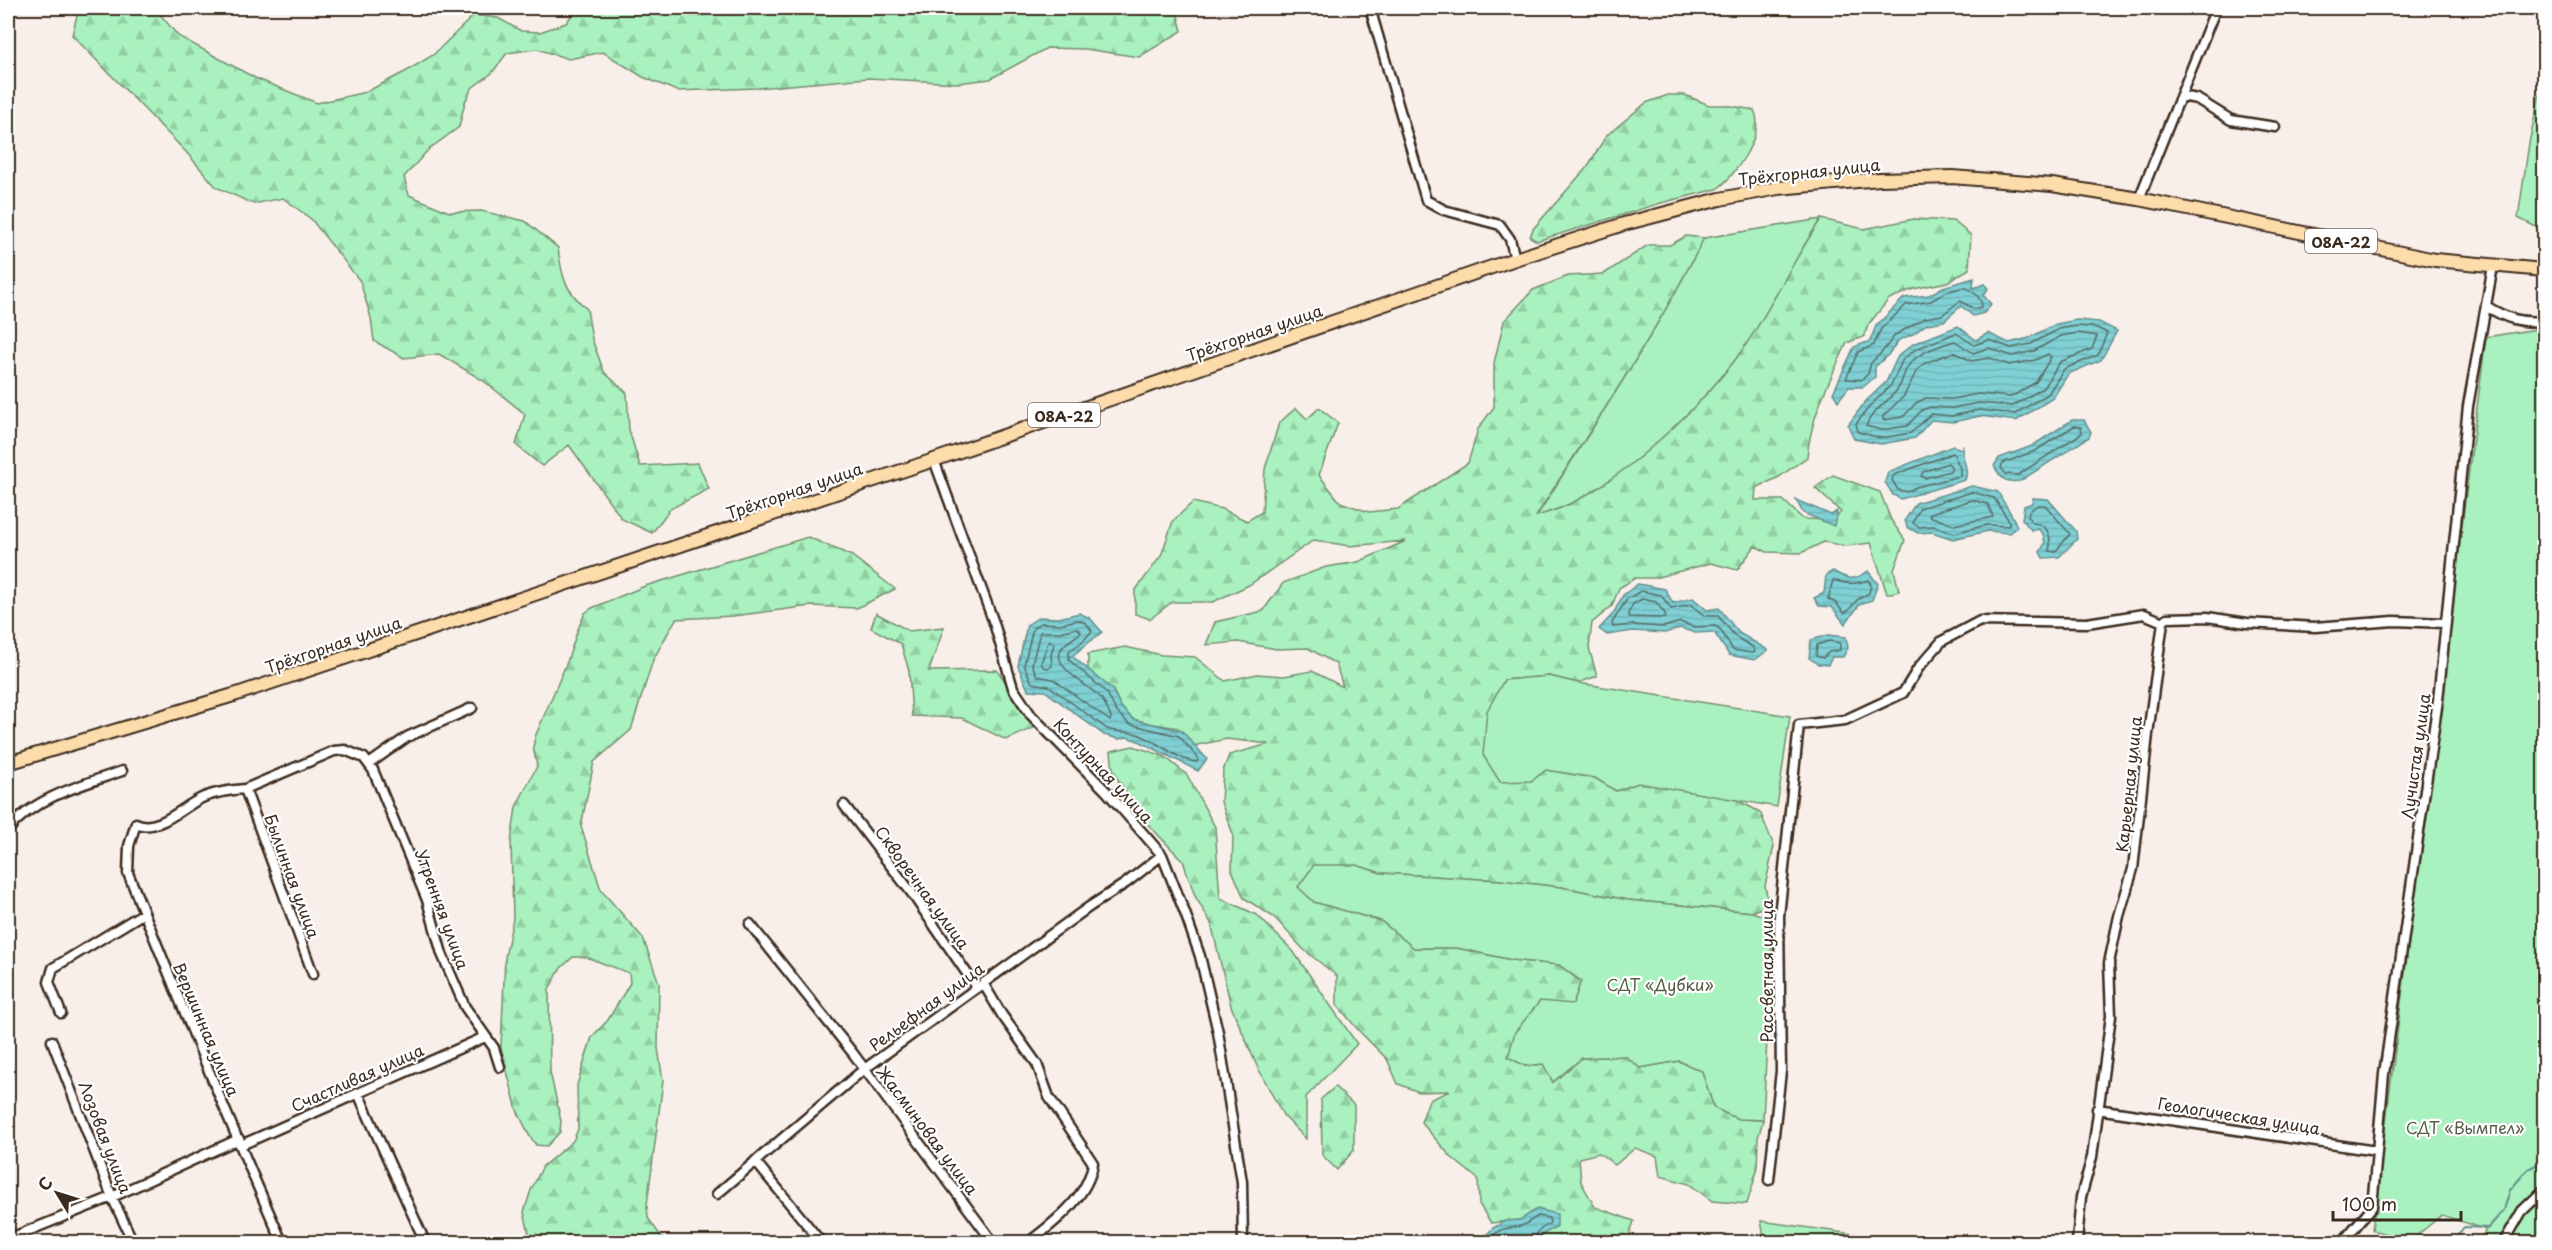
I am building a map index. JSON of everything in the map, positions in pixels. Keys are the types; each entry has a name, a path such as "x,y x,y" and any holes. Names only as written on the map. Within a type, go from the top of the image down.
{"highway":[{"name":"Трёхгорная улица","path":"8,763 237,694 934,460 1515,259 1664,213 1778,188 1880,179 1952,177 2052,185 2139,199 2435,260 2544,270"}],"street":[{"path":"1370,8 1426,200 1444,210 1500,225 1510,239 1515,259"},
{"path":"2139,199 2216,8"},
{"path":"2181,96 2197,99 2231,120 2276,127"},
{"name":"Лучистая улица","path":"2345,1239 2372,1207 2384,1074 2438,700 2468,406 2493,266"},
{"path":"2486,306 2501,315 2523,322 2544,321"},
{"name":"Контурная улица","path":"934,460 994,624 1012,688 1031,715 1107,792 1162,855 1200,956 1218,1032 1242,1182 1243,1242"},
{"name":"Рассветная улица","path":"1769,1180 1781,1071 1779,916 1799,725 1845,720 1903,693 1919,667 1942,641 1980,621 2087,623 2144,614 2163,622"},
{"path":"2163,622 2168,618 2206,617 2247,623 2315,627 2394,621 2445,623"},
{"name":"Карьерная улица","path":"2077,1242 2081,1197 2092,1157 2111,1016 2109,963 2119,916 2133,869 2163,622"},
{"path":"245,789 334,751 345,750 366,761 407,737 472,708"},
{"name":"Утренняя улица","path":"366,761 427,900 442,954 465,1007 494,1048 500,1067"},
{"path":"8,830 26,812 58,795 122,771"},
{"name":"Вершинная улица","path":"245,789 229,789 201,798 156,824 142,826 136,823 129,846 128,873 208,1075 240,1142 282,1242"},
{"name":"Былинная улица","path":"245,789 313,974"},
{"name":"Скворечная улица","path":"844,805 1037,1064 1049,1097 1093,1163 1087,1185 1050,1226 1029,1242"},
{"name":"Рельефная улица","path":"717,1194 863,1070 1089,907 1126,884 1162,855"},
{"path":"61,1013 49,982 53,968 144,913"},
{"name":"Жасминовая улица","path":"750,924 852,1052 863,1070 993,1242"},
{"name":"Счастливая улица","path":"8,1239 358,1093 485,1037"},
{"name":"Лозовая улица","path":"52,1041 99,1158 112,1197 133,1242"},
{"path":"358,1093 425,1242"},
{"name":"Геологическая улица","path":"2097,1109 2376,1151"},
{"path":"755,1161 822,1242"},
{"path":"2504,1242 2522,1211 2544,1190"}],"green space":[{"path":"79,8 155,8 178,36 255,78 317,103 366,92 405,72 433,55 474,15 498,18 521,31 540,32 566,23 577,8 638,8 646,13 654,8 681,8 693,16 700,16 722,8 1176,8 1182,31 1139,57 1085,49 1047,48 990,79 958,83 868,78 757,88 677,91 643,77 603,52 569,59 537,49 507,53 492,73 472,88 465,102 459,127 428,150 404,177 409,195 449,212 481,211 525,221 558,248 565,282 573,295 587,309 592,339 604,372 627,393 629,430 640,466 698,463 709,489 670,509 652,533 622,519 569,445 542,466 516,445 525,414 484,381 439,354 404,358 374,341 371,318 360,281 311,219 283,198 253,204 216,187 187,153 72,35"},
{"path":"2544,74 2544,231 2518,218 2529,143"},
{"path":"1668,95 1685,95 1709,105 1754,110 1757,119 1752,142 1740,164 1724,183 1717,189 1661,203 1537,241 1530,237 1533,229 1588,166 1606,136 1646,103"},
{"path":"1821,219 1864,229 1914,219 1953,221 1971,235 1969,269 1947,282 1913,289 1889,299 1868,325 1864,337 1847,343 1817,412 1807,457 1779,477 1756,488 1755,500 1783,500 1803,519 1833,520 1841,512 1815,488 1833,475 1880,492 1891,520 1905,540 1894,570 1899,591 1887,594 1871,543 1845,546 1824,542 1801,553 1767,552 1755,546 1737,570 1711,563 1654,578 1635,578 1619,588 1612,606 1592,623 1589,648 1597,676 1578,683 1549,676 1504,680 1531,781 1546,770 1595,778 1616,791 1638,783 1737,800 1760,812 1774,846 1765,886 1769,905 1752,912 1628,900 1561,887 1499,880 1381,873 1356,865 1314,902 1381,921 1414,948 1457,948 1512,960 1559,965 1581,982 1573,1004 1525,1066 1543,1064 1553,1082 1582,1058 1625,1056 1640,1068 1679,1061 1702,1071 1714,1108 1738,1119 1763,1120 1758,1138 1757,1171 1747,1204 1712,1201 1689,1184 1660,1176 1657,1156 1635,1148 1615,1165 1599,1153 1579,1158 1581,1182 1595,1207 1634,1221 1627,1242 1541,1242 1542,1235 1520,1220 1491,1223 1479,1204 1478,1179 1451,1157 1421,1122 1429,1100 1450,1091 1419,1092 1398,1084 1387,1059 1337,1005 1337,976 1303,949 1275,918 1244,898 1232,870 1233,834 1221,802 1223,771 1229,755 1269,744 1227,739 1193,746 1178,728 1128,720 1112,689 1088,671 1088,654 1125,647 1162,655 1195,657 1225,681 1257,674 1284,676 1312,671 1343,687 1336,664 1308,648 1276,649 1238,642 1206,645 1215,622 1263,611 1283,583 1326,567 1358,562 1406,541 1349,546 1314,540 1249,585 1213,602 1172,602 1150,619 1135,614 1135,591 1161,556 1173,521 1193,502 1222,509 1247,521 1262,512 1265,469 1279,423 1296,408 1307,419 1319,408 1338,423 1319,475 1340,502 1369,512 1398,509 1468,463 1478,429 1494,407 1494,363 1504,321 1533,290 1568,276 1604,274 1648,245 1670,245 1686,236 1704,238 1645,344 1537,515 1560,508 1586,495 1640,456 1666,434 1711,389 1752,335"},
{"path":"1821,219 1740,353 1694,407 1653,446 1609,480 1567,505 1537,516 1645,344 1704,238"},
{"name":"СДТ «Вымпел»","path":"2544,328 2544,1242 2478,1242 2486,1230 2442,1215 2410,1241 2372,1230 2486,337"},
{"path":"808,537 852,556 895,589 857,608 811,606 733,616 676,619 653,660 631,730 594,762 581,826 601,890 643,938 659,983 658,1048 663,1081 647,1205 648,1218 665,1242 531,1242 524,1212 531,1190 543,1166 573,1141 578,1129 577,1085 592,1037 608,1020 630,983 629,973 586,957 573,957 561,968 549,989 550,1072 561,1121 560,1132 547,1146 536,1145 517,1110 501,1048 505,957 513,919 511,842 516,807 537,766 533,747 535,737 585,613 645,586"},
{"path":"876,613 909,631 944,627 929,671 997,670 1038,726 1006,740 962,718 912,716 909,671 901,644 871,628"},
{"path":"1549,676 1578,683 1790,716 1777,807 1638,783 1616,791 1595,778 1546,770 1531,781 1500,782 1483,755 1487,711 1504,680"},
{"path":"1133,746 1164,756 1187,775 1215,827 1220,898 1257,915 1293,951 1357,1044 1306,1097 1306,1139 1283,1115 1257,1066 1231,1006 1211,923 1195,896 1183,861 1144,820 1113,772 1111,751"},
{"name":"СДТ «Дубки»","path":"1314,865 1356,865 1381,873 1499,880 1561,887 1628,900 1752,912 1773,919 1763,1120 1738,1119 1714,1108 1702,1071 1679,1061 1640,1068 1625,1056 1582,1058 1553,1082 1543,1064 1525,1066 1508,1057 1515,1032 1540,1001 1573,1004 1581,981 1559,965 1512,960 1457,948 1414,948 1381,921 1314,902 1298,887"},
{"path":"1335,1087 1354,1105 1354,1150 1337,1170 1322,1155 1321,1099"},
{"path":"1761,1221 1910,1242 1765,1242"}],"water":[{"path":"1974,278 1973,288 1985,284 1988,289 1983,295 1991,304 1984,313 1973,316 1961,306 1944,321 1927,324 1899,340 1875,367 1875,377 1863,387 1849,387 1838,401 1833,393 1854,347 1870,341 1876,326 1904,298 1929,295 1943,287"},
{"path":"2077,320 2099,322 2117,331 2101,360 2068,374 2053,398 2016,421 1980,416 1953,422 1931,420 1915,438 1881,444 1854,439 1848,425 1865,402 1886,382 1898,356 1913,344 1958,326 1976,340 1988,333 2009,343 2029,338 2056,324"},
{"path":"2072,420 2084,420 2091,432 2089,437 2020,481 2007,481 1999,474 1994,466 1999,458 2032,446"},
{"path":"1963,445 1965,480 1901,499 1893,495 1885,482 1888,472 1953,446 1961,449"},
{"path":"1972,486 1998,492 2017,527 2009,533 1988,531 1953,539 1932,532 1918,533 1907,527 1905,520 1916,503"},
{"path":"2033,498 2048,499 2076,531 2077,539 2059,557 2043,558 2040,552 2045,543 2043,534 2038,529 2032,531 2022,519 2024,506 2032,503"},
{"path":"1796,500 1831,515 1837,511 1834,526 1803,513"},
{"path":"1833,571 1850,578 1868,571 1878,584 1872,600 1860,604 1845,624 1832,607 1819,606 1814,598 1824,593 1826,575"},
{"path":"1638,584 1665,589 1673,603 1693,598 1707,610 1719,608 1739,633 1768,650 1755,660 1729,655 1714,632 1695,633 1680,628 1665,633 1633,631 1607,635 1599,629 1613,614 1623,595"},
{"path":"1079,613 1090,618 1102,632 1072,656 1112,689 1121,707 1133,719 1182,731 1207,759 1198,771 1141,742 1127,737 1119,739 1104,735 1045,691 1028,690 1018,666 1027,625 1039,617 1059,618"},
{"path":"1828,635 1846,637 1848,648 1843,657 1832,657 1828,665 1818,664 1809,658 1811,640"},
{"path":"1537,1209 1557,1214 1557,1226 1542,1235 1541,1242 1479,1242 1493,1228 1505,1221 1520,1220"}],"waterway":[{"path":"2453,1242 2464,1227 2488,1228 2504,1210 2510,1190 2528,1169 2544,1161"}]}
